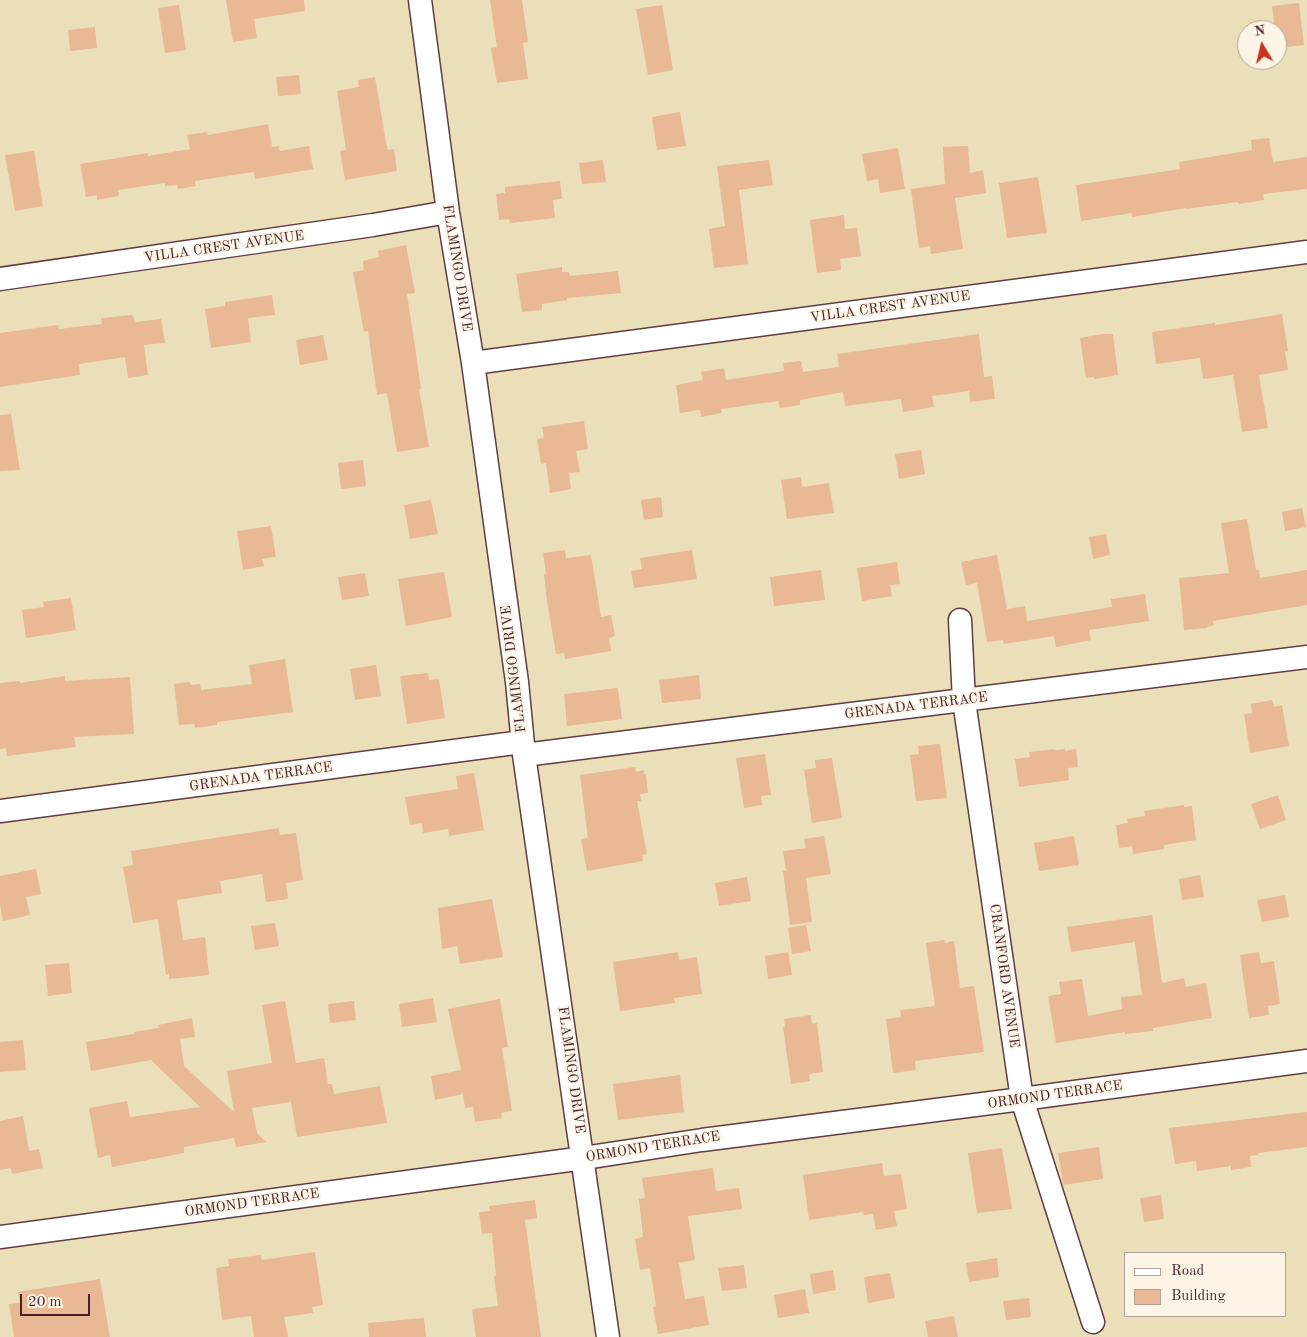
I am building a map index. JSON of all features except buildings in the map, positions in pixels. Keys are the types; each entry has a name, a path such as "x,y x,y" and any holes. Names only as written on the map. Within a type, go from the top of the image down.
{"street":[{"name":"FLAMINGO DRIVE","path":"420,0 448,212 473,363 515,672 523,749 584,1158 608,1337"},
{"name":"VILLA CREST AVENUE","path":"0,279 373,225 448,212"},
{"name":"VILLA CREST AVENUE","path":"473,363 1307,252"},
{"name":"CRANFORD AVENUE","path":"960,620 964,700 1022,1099 1092,1322"},
{"name":"GRENADA TERRACE","path":"0,811 523,749 964,700 1307,657"},
{"name":"ORMOND TERRACE","path":"0,1236 584,1158 702,1140 1307,1061"}]}
